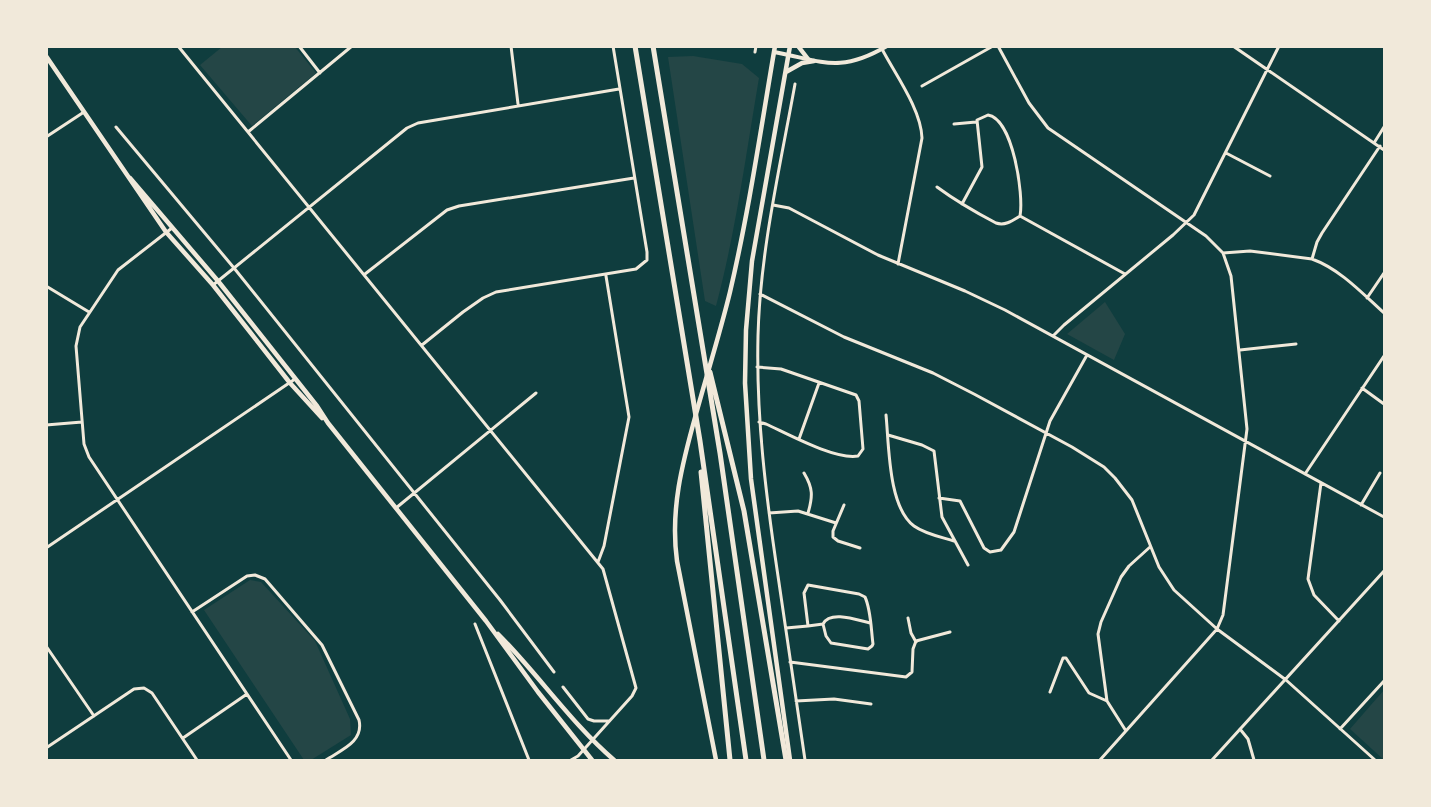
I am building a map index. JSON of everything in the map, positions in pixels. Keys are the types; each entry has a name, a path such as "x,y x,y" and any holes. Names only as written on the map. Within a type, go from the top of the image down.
{"highway":[{"path":"635,46 694,399 746,760"},
{"path":"653,46 701,338 764,760"},
{"path":"701,338 744,512 788,760"},
{"path":"694,399 730,760"}],"main road":[{"path":"788,760 751,479 745,383 746,330 752,261 790,46"},
{"path":"798,46 808,59"},
{"path":"716,760 676,554 675,505 682,465 736,264 775,49"},
{"path":"46,56 166,232 328,423 486,621 592,760"},
{"path":"786,72 798,64 814,61"},
{"path":"130,178 218,281 293,381"},
{"path":"486,621 525,662 592,740 614,760"}],"street":[{"path":"178,46 598,562 605,574 636,684 632,696 571,760"},
{"path":"298,46 321,74"},
{"path":"248,132 321,74 352,46"},
{"path":"511,46 518,105"},
{"path":"422,345 462,312 491,294 636,269 644,263 647,252 613,46"},
{"path":"755,52 756,46"},
{"path":"922,86 993,46"},
{"path":"998,46 1029,103 1048,128 1214,243 1223,253 1231,276 1247,418 1224,611 1217,629 1100,760"},
{"path":"1233,46 1384,150"},
{"path":"1053,336 1187,223 1197,210 1280,46"},
{"path":"775,49 814,61 849,63 884,48 915,110 921,130 920,148 898,265"},
{"path":"795,84 773,205 760,294 758,367 759,422 769,513 805,760"},
{"path":"213,285 407,128 418,123 619,89"},
{"path":"46,137 84,112"},
{"path":"954,124 976,122 979,118 993,116 1004,130 1020,183 1022,201 1020,216"},
{"path":"962,204 982,167 982,151 976,122"},
{"path":"116,127 234,268 500,600 554,672"},
{"path":"1374,143 1384,128"},
{"path":"1312,259 1317,242 1380,146"},
{"path":"1226,153 1270,176"},
{"path":"365,274 447,210 459,206 634,178"},
{"path":"937,187 962,204 1000,224 1006,224 1020,216"},
{"path":"773,205 789,208 898,265 980,297 1384,517"},
{"path":"1020,216 1125,274"},
{"path":"172,228 118,270 80,327 76,346 86,451 291,760"},
{"path":"1223,253 1250,251 1312,259 1328,266 1384,314"},
{"path":"1367,298 1384,273"},
{"path":"598,562 604,546 629,417 606,275"},
{"path":"46,286 89,312"},
{"path":"760,294 844,338 933,373 1091,458 1115,478 1132,500 1140,515 1150,547 1174,590 1217,629 1286,680 1375,760"},
{"path":"1240,350 1296,344"},
{"path":"939,498 960,501 981,543 987,550 998,552 1001,550 1014,532 1046,433 1087,355"},
{"path":"1305,474 1384,356"},
{"path":"758,367 777,368 858,398 862,452 858,456 850,456 824,449 759,422"},
{"path":"46,548 293,381"},
{"path":"799,439 819,383"},
{"path":"1362,388 1384,404"},
{"path":"396,508 536,393"},
{"path":"886,415 892,477 903,514 915,527 954,541"},
{"path":"46,425 82,422"},
{"path":"888,435 922,445 934,452 942,518 968,565"},
{"path":"804,472 813,494 808,513"},
{"path":"1361,505 1380,474"},
{"path":"1321,483 1308,579 1314,595 1339,621"},
{"path":"844,505 833,535 835,540 860,548"},
{"path":"769,513 790,511 808,513 836,523"},
{"path":"1126,731 1107,701 1101,663 1099,628 1125,571 1150,547"},
{"path":"1212,760 1384,571"},
{"path":"192,612 247,576 259,576 272,588 322,645 359,720 360,730 357,738 326,760"},
{"path":"808,626 804,593 806,586 810,584 862,595 868,603 873,644 868,649 831,643 826,636 823,624"},
{"path":"786,628 823,624 832,616 870,623"},
{"path":"908,618 910,633 916,642"},
{"path":"475,624 529,760"},
{"path":"790,662 908,677 912,672 913,649 916,642 925,637 950,632"},
{"path":"46,646 94,716"},
{"path":"1050,692 1063,658 1066,658 1089,693 1107,701"},
{"path":"1340,729 1384,681"},
{"path":"564,687 588,719 609,722"},
{"path":"46,748 134,689 144,688 152,693 197,760"},
{"path":"183,738 247,694"},
{"path":"796,701 834,699 871,704"},
{"path":"1240,729 1248,739 1254,760"}],"shaded area":[{"path":"222,47 295,47 316,73 252,126 200,65"},
{"path":"693,56 742,64 759,78 735,221 716,306 705,301 668,57"},
{"path":"1105,302 1125,334 1114,360 1067,334"},
{"path":"250,580 261,582 315,641 350,719 351,735 311,760 304,760 204,610"},
{"path":"1384,690 1384,760 1350,729"}]}
